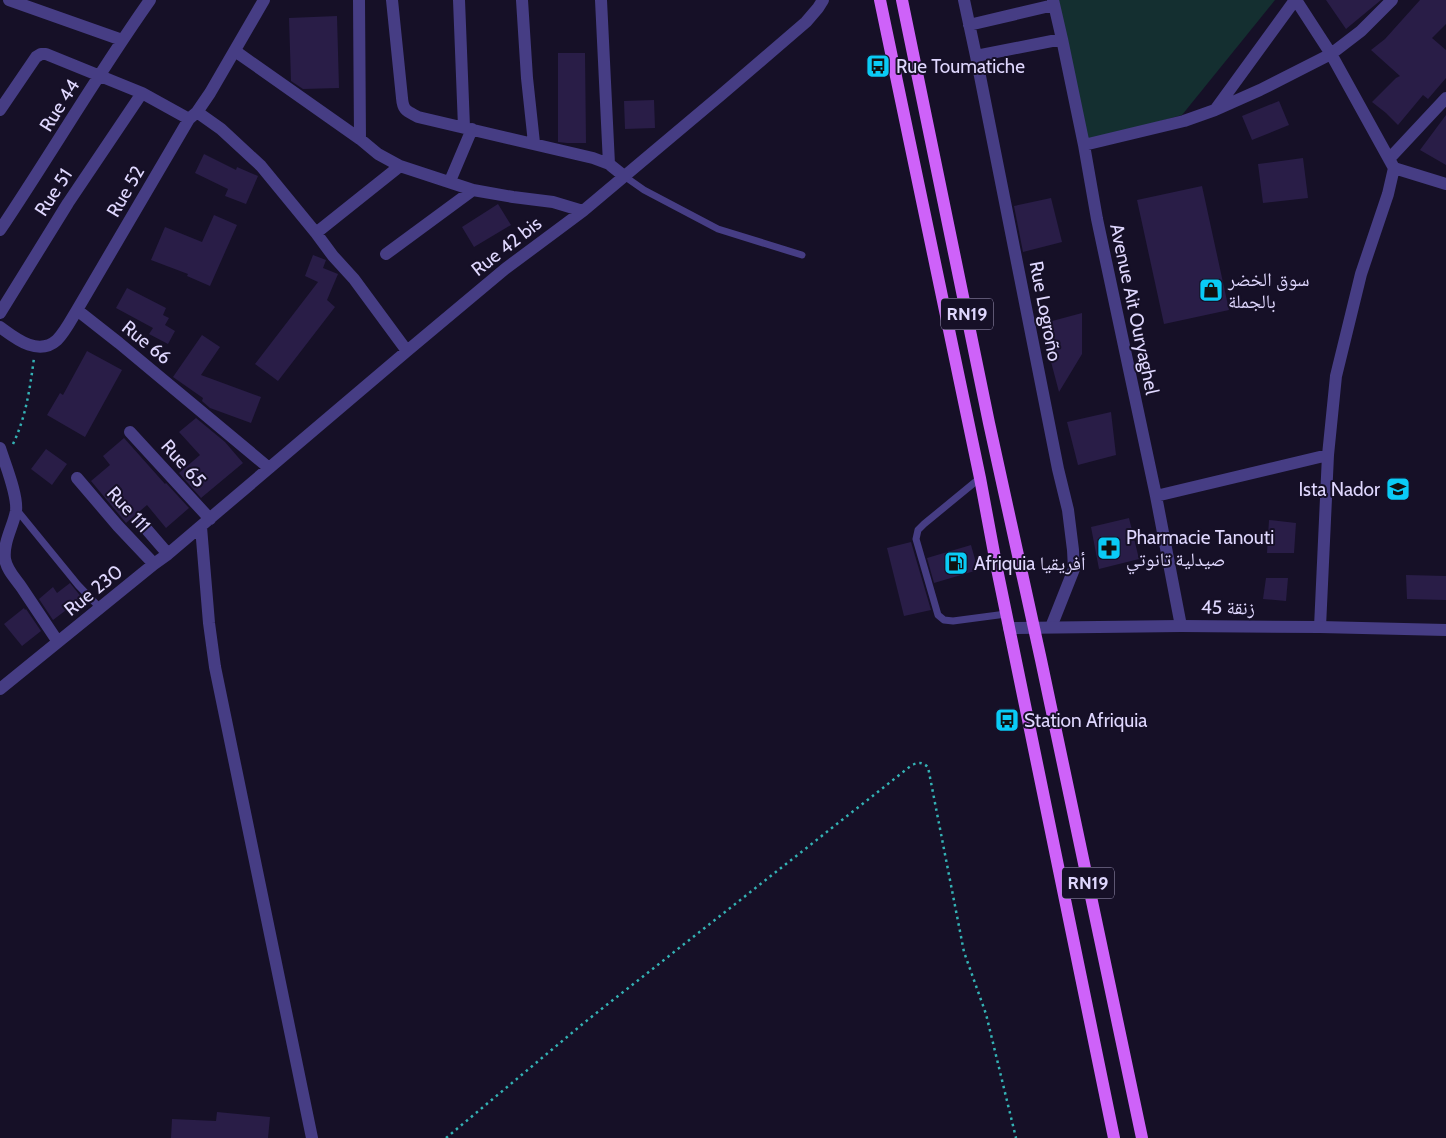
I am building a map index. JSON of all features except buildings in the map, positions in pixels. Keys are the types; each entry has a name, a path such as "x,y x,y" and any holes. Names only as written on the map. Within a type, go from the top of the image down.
{"main road":[{"name":"RN19","path":"880,0 980,478 1006,614 1114,1138"},
{"name":"RN19","path":"902,0 989,423 1142,1138"}],"street":[{"path":"9,0 122,40"},
{"name":"Rue 44","path":"0,230 122,40 150,0"},
{"name":"Rue 52","path":"78,310 193,115 210,93 264,0"},
{"path":"359,0 360,139"},
{"path":"392,0 403,106 405,110 418,116 593,158 609,164 624,176"},
{"path":"450,181 468,128 459,0"},
{"path":"522,0 527,78 534,143"},
{"path":"601,0 609,164"},
{"name":"Rue 42 bis","path":"205,523 406,351 505,269 583,211 789,38 806,22 823,0"},
{"name":"Rue Logroño","path":"964,0 1056,459 1068,510 1074,569 1051,628"},
{"path":"1215,110 1295,0 1331,54 1391,164 1446,184"},
{"path":"1084,145 1184,121 1215,110 1268,86 1331,54 1361,31 1392,0"},
{"path":"969,25 1054,2"},
{"name":"Avenue Ait Ouryaghel","path":"1054,2 1181,626"},
{"path":"976,56 1062,39"},
{"path":"235,51 360,139 378,154 400,166 473,190 553,202 583,211"},
{"path":"0,110 36,57 46,54 142,93 221,129 261,166 316,233 332,256 354,279 406,351"},
{"name":"Rue 51","path":"0,314 68,203 142,93"},
{"path":"1320,627 1328,455 1336,376 1347,328 1361,274 1388,194 1391,164 1446,98"},
{"path":"316,233 400,166"},
{"path":"386,254 473,190"},
{"path":"0,326 28,345 51,344 56,341 78,310"},
{"name":"Rue 66","path":"78,310 269,468"},
{"name":"Rue 65","path":"130,432 205,523"},
{"path":"0,448 15,496 16,509 2,554 10,572 58,642"},
{"path":"1156,496 1328,455"},
{"name":"Rue 111","path":"77,478 154,564"},
{"path":"205,523 207,597 215,667 312,1138"},
{"name":"Rue 230","path":"0,689 205,523"},
{"path":"142,524 168,554"},
{"name":"زنقة 45","path":"1009,628 1181,626 1446,630"}],"lane":[{"path":"624,176 644,190 718,228 802,255"},
{"path":"980,478 924,524 918,530 916,539 938,615 944,620 953,621 1006,614"},
{"path":"16,509 78,585 100,608"}],"path":[{"path":"5,462 20,429 29,392 36,346"},
{"path":"446,1138 585,1022 918,762 924,763 928,767 964,952 986,1014 1016,1138"}],"green space":[{"path":"1050,0 1275,0 1182,115 1080,144"}],"place":[{"name":"Rue Toumatiche","path":"878,66"},
{"name":"سوق الخضر بالجملة","path":"1211,290"},
{"name":"Ista Nador","path":"1398,489"},
{"name":"Pharmacie Tanouti صيدلية تانوتي","path":"1109,548"},
{"name":"Afriquia أفريقيا","path":"956,563"},
{"name":"Station Afriquia","path":"1007,720"}]}
